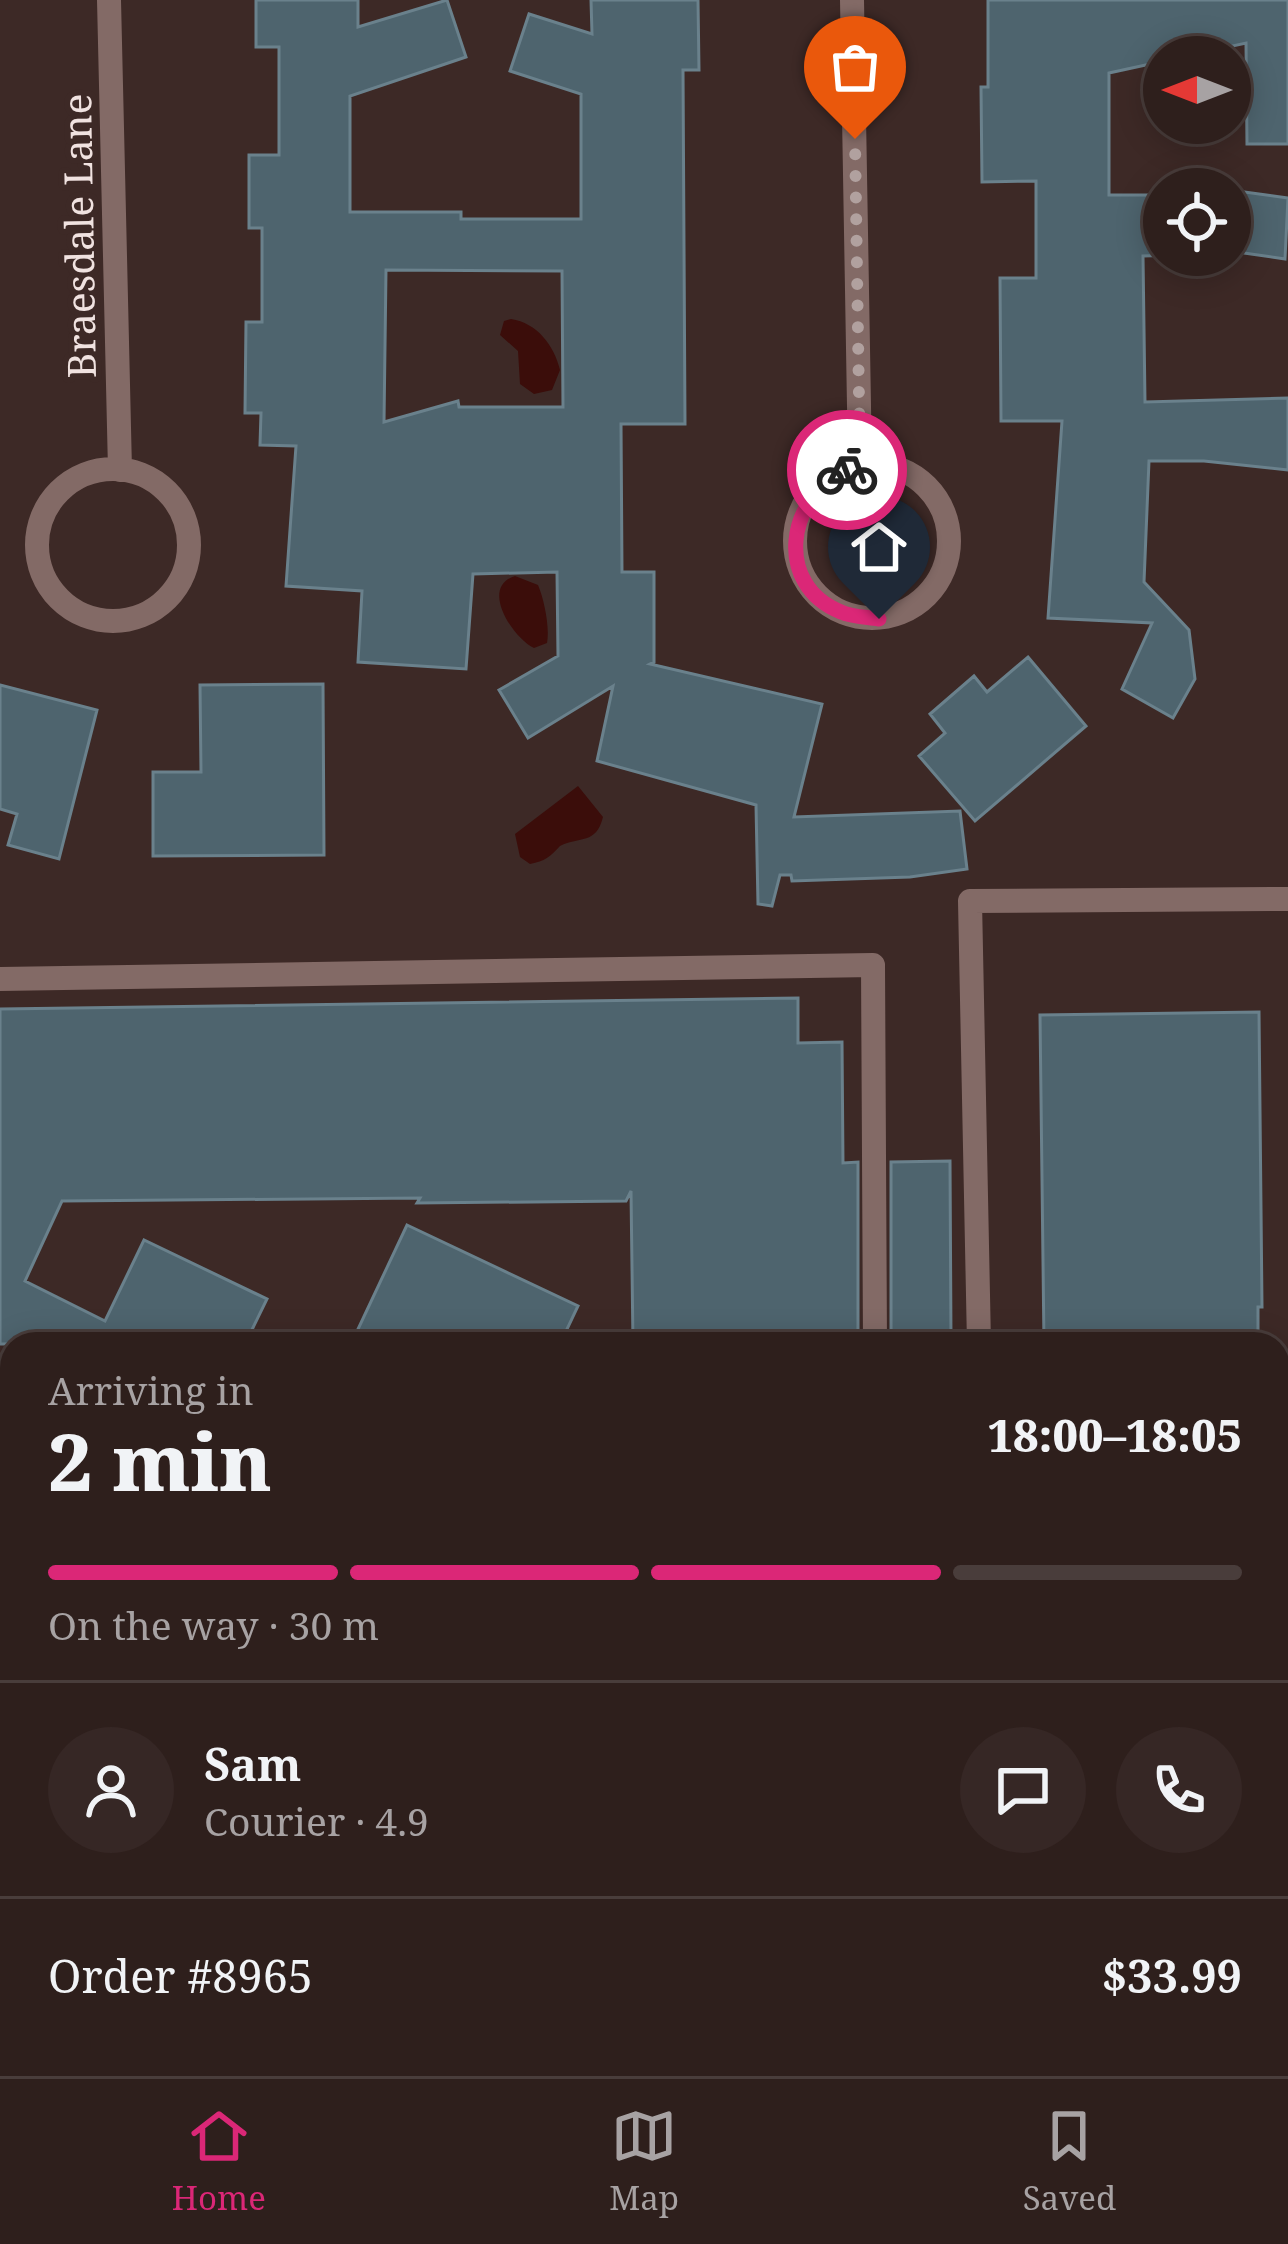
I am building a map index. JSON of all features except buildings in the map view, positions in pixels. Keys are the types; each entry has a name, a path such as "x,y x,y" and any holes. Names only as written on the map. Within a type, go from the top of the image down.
{"street":[{"name":"Braesdale Lane","path":"109,0 120,470"},
{"path":"853,0 860,464"},
{"path":"860,464 886,465 913,475 944,511 950,537 946,565 934,589 905,612 879,619 841,612 818,598 802,576 795,550 797,523 808,498 827,478 860,464"},
{"path":"120,470 151,478 172,496 187,524 190,550 183,577 164,603 141,617 115,622 80,615 59,599 44,577 36,551 42,519 55,496 76,478 120,470"},
{"path":"979,1332 970,901 1288,899"},
{"path":"0,979 872,965 875,1332"}],"shaded area":[{"path":"511,319 536,330 553,352 560,370 552,390 534,394 520,384 518,351 500,335 504,321"},
{"path":"515,576 538,585 542,598 547,643 534,648 509,624 500,601 500,590"},
{"path":"578,786 603,817 596,832 560,846 540,861 530,864 520,857 515,834"}],"way so far":[{"path":"847,470 860,464 855,139"}],"route":[{"path":"847,470 827,478 808,498 797,523 795,550 802,576 818,598 841,612 879,619"}]}
